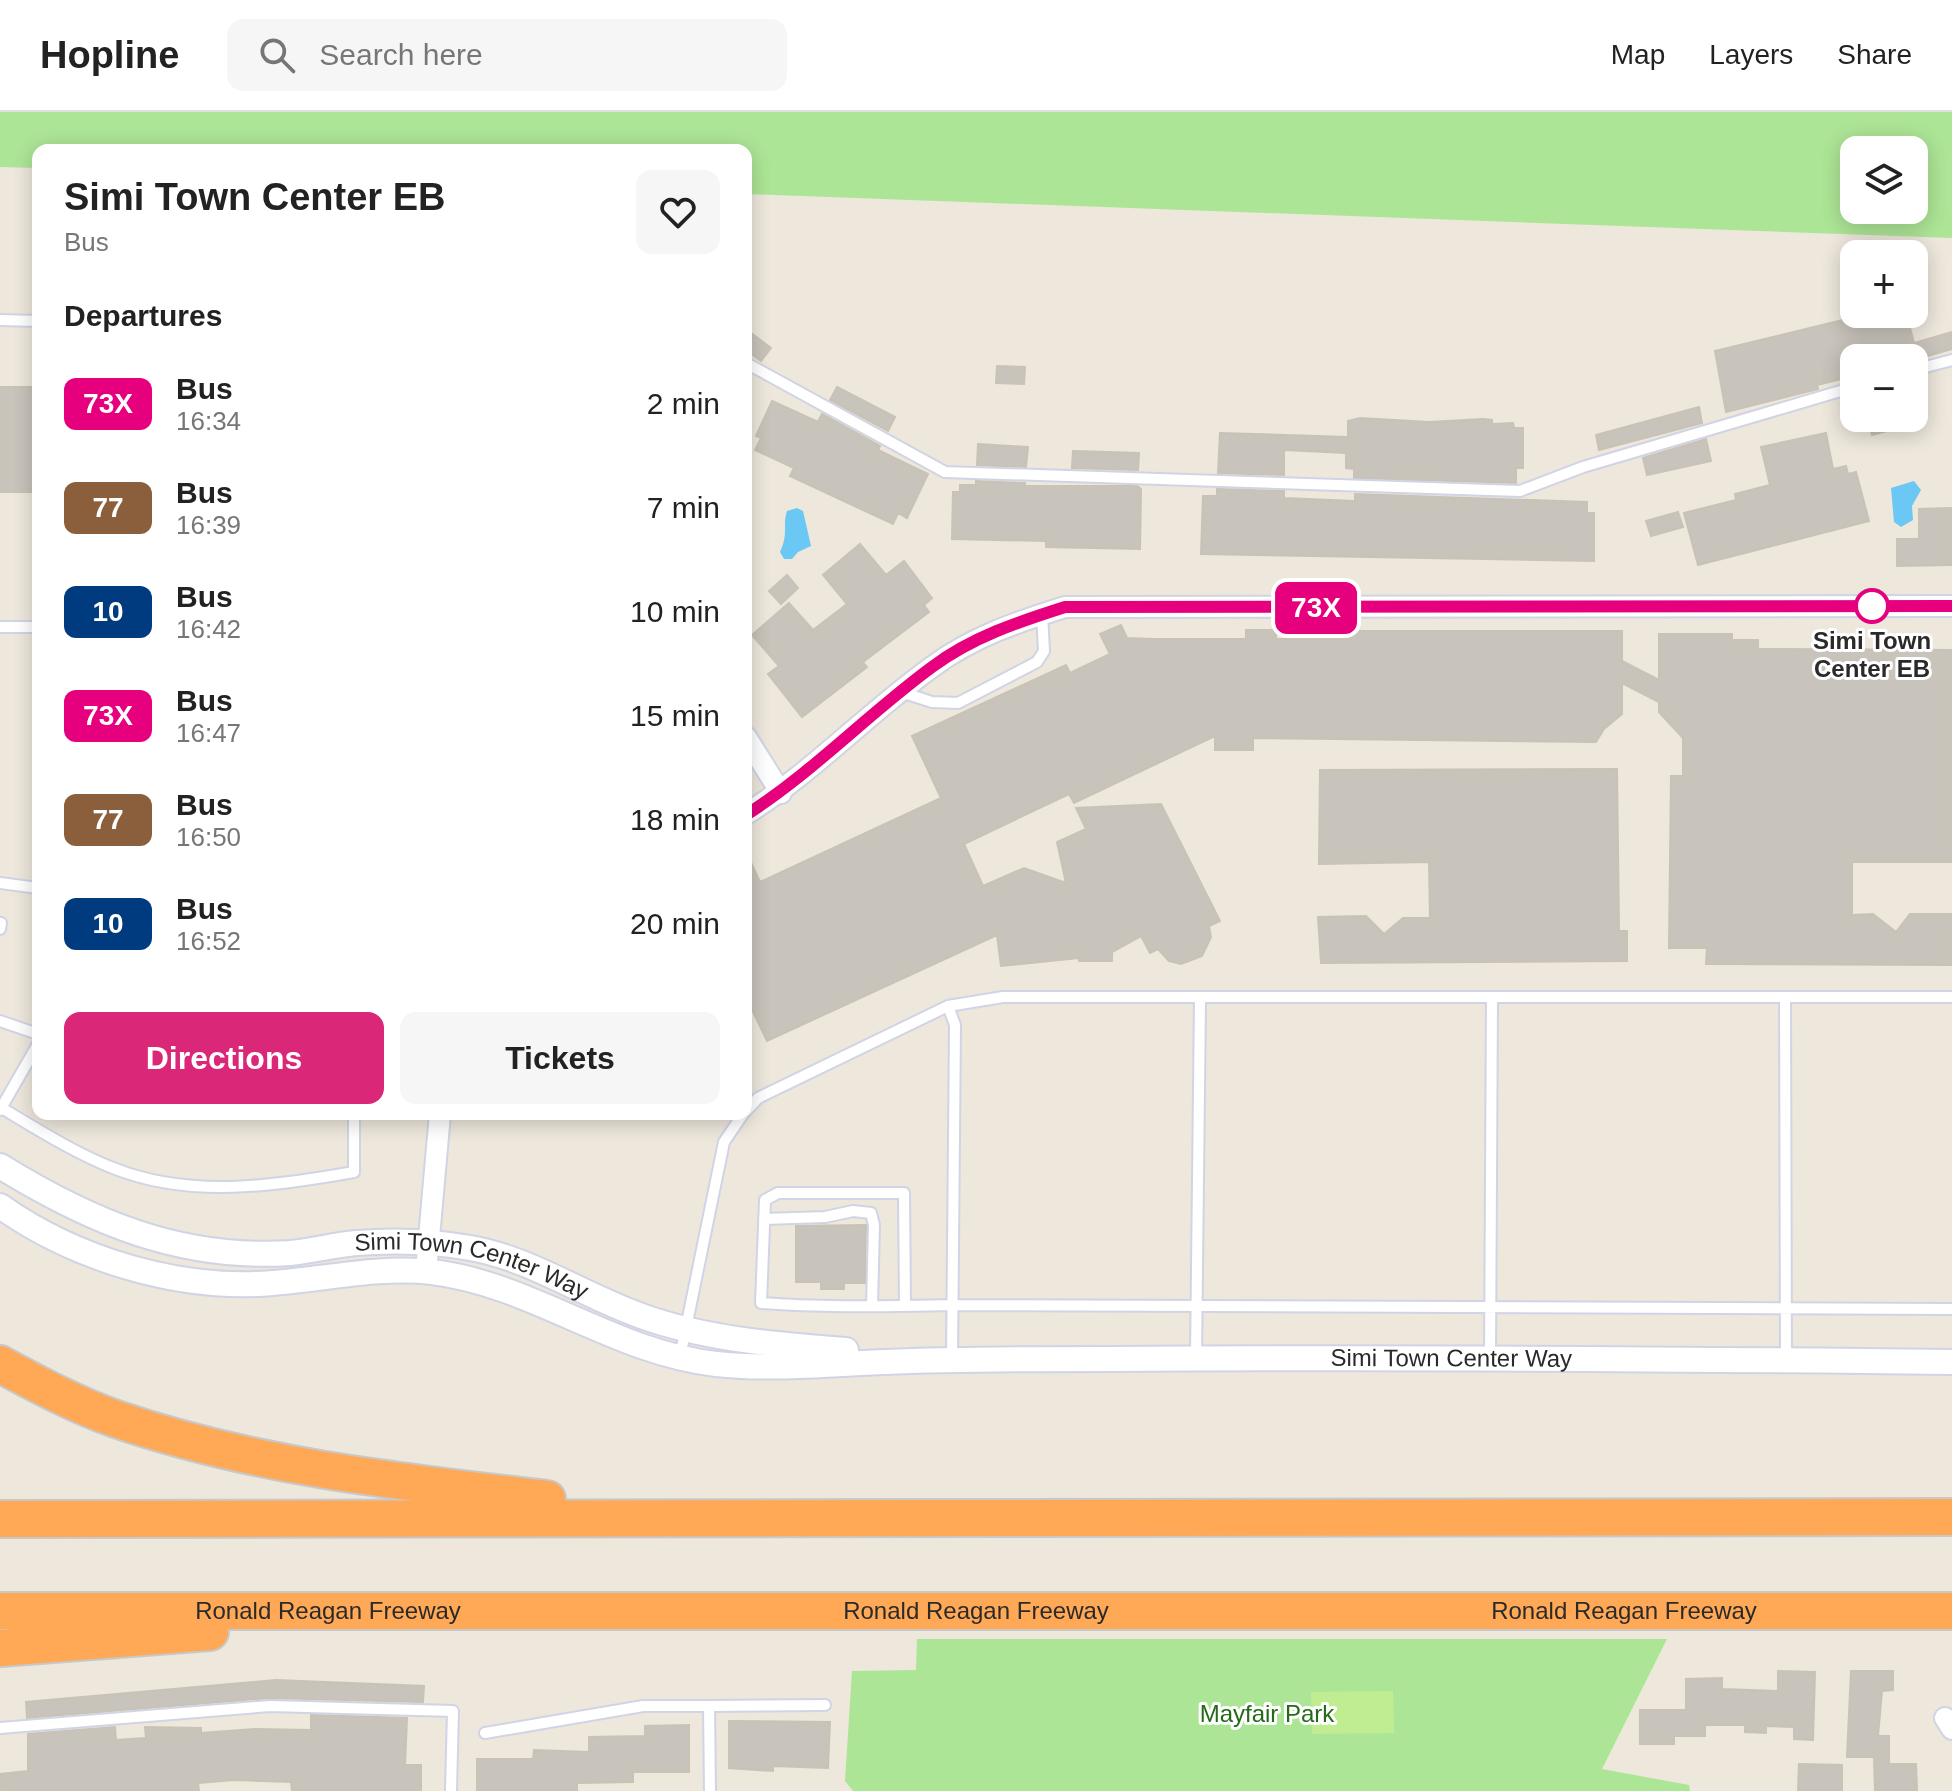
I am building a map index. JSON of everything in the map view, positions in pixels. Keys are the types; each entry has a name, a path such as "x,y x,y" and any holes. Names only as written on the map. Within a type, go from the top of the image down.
{"highway":[{"path":"0,1364 113,1418 329,1473 712,1518"},
{"path":"0,1519 1952,1517"},
{"name":"Ronald Reagan Freeway","path":"0,1611 1952,1611"},
{"path":"0,1648 411,1612"}],"street":[{"path":"752,810 781,793 932,666 975,640 1065,607 1952,606"},
{"path":"752,747 781,793"},
{"path":"426,1271 439,1120"},
{"name":"Simi Town Center Way","path":"0,1166 61,1204 132,1234 195,1248 254,1254 384,1241 473,1248 529,1265 611,1303 686,1330 759,1343 952,1360"},
{"name":"Simi Town Center Way","path":"0,1206 22,1221 83,1250 158,1275 217,1283 264,1284 426,1271 514,1293 642,1347 680,1358 752,1367 952,1360 1196,1358 1952,1362"}],"lane":[{"path":"0,320 32,321"},
{"path":"1928,366 1952,360"},
{"path":"752,370 945,472 1520,491 1583,467 1840,391"},
{"path":"901,692 932,702 958,703 1037,662 1044,651 1042,614"},
{"path":"0,627 32,627"},
{"path":"0,883 32,887"},
{"path":"0,929 1,923"},
{"path":"752,1104 758,1098 948,1006 1003,997 1952,997"},
{"path":"1490,1359 1492,997"},
{"path":"1785,997 1786,1360"},
{"path":"1196,1358 1200,999"},
{"path":"948,1006 955,1025 952,1360"},
{"path":"0,1021 32,1032"},
{"path":"32,1054 1,1108 116,1169 182,1186 273,1186 354,1172 354,1120"},
{"path":"680,1358 724,1142 739,1120"},
{"path":"905,1306 904,1193 778,1193 765,1200 761,1303 872,1306 1952,1309"},
{"path":"764,1219 825,1217 853,1211 871,1213 874,1225 872,1306"},
{"path":"485,1733 643,1706 825,1705"},
{"path":"0,1728 270,1706 453,1711 451,1791"},
{"path":"709,1706 710,1791"}],"green space":[{"path":"0,112 1952,112 1952,238 752,194 752,144 32,144 32,168 0,167"},
{"name":"Mayfair Park","path":"917,1639 1667,1639 1602,1769 1689,1785 1690,1791 853,1791 845,1781 852,1671 916,1670"},
{"path":"1393,1691 1394,1733 1312,1734 1311,1692"}],"water":[{"path":"1914,481 1921,490 1912,506 1913,520 1901,527 1894,522 1891,488"},
{"path":"797,508 803,511 811,546 792,559 784,559 780,552 787,511"}],"building":[{"path":"1840,321 1840,328 1910,328 1914,343 1952,332 1952,349 1928,356 1928,344 1840,344 1840,379 1817,385 1818,389 1726,412 1715,351"},
{"path":"752,334 771,348 761,361 752,354"},
{"path":"997,366 1025,367 1024,384 996,383"},
{"path":"0,387 32,387 32,492 0,492"},
{"path":"837,387 895,417 888,431 830,400"},
{"path":"772,401 818,422 822,414 880,446 878,450 928,474 907,518 898,513 893,524 790,476 794,468 755,450 761,438 756,436"},
{"path":"1699,407 1702,423 1599,450 1596,435"},
{"path":"1360,418 1429,422 1483,419 1492,420 1492,424 1513,423 1514,428 1523,428 1523,468 1516,468 1516,483 1354,478 1354,469 1346,468 1346,453 1284,450 1284,475 1218,473 1220,433 1348,437 1348,421"},
{"path":"1826,433 1833,469 1846,466 1848,474 1856,472 1869,521 1698,565 1684,513 1736,500 1735,494 1770,485 1761,447"},
{"path":"1706,439 1711,461 1647,475 1643,458"},
{"path":"978,444 1028,447 1026,467 977,465"},
{"path":"1073,451 1139,453 1138,470 1072,468"},
{"path":"976,481 1025,483 1025,486 1137,486 1141,489 1140,549 1046,547 1046,541 952,539 953,492 960,492 960,485 976,485"},
{"path":"1217,489 1284,491 1284,498 1355,501 1355,494 1587,502 1587,513 1594,513 1594,561 1201,554 1203,496 1217,496"},
{"path":"1952,508 1952,565 1897,566 1897,539 1919,539 1919,509"},
{"path":"1678,512 1683,527 1651,536 1646,521"},
{"path":"860,544 886,575 904,561 932,598 924,605 929,612 863,662 867,667 802,717 768,674 779,666 752,635 789,603 813,630 847,604 823,575"},
{"path":"787,575 798,588 781,604 769,591"},
{"path":"1121,625 1127,638 1154,639 1246,639 1246,630 1276,630 1276,639 1349,639 1349,631 1622,631 1622,661 1659,680 1659,634 1732,634 1732,640 1758,640 1758,649 1952,650 1952,862 1852,862 1852,915 1873,914 1896,932 1910,914 1952,914 1952,965 1706,964 1707,948 1669,948 1671,776 1683,776 1683,738 1659,712 1659,702 1622,683 1622,714 1604,729 1596,742 1253,738 1253,750 1215,750 1215,736 1074,803 1069,794 964,844 983,886 1024,868 1066,883 1057,842 1086,829 1076,808 1161,804 1220,921 1209,926 1211,937 1202,956 1181,964 1169,961 1158,949 1150,953 1141,936 1112,952 1112,961 1079,961 1079,958 1001,966 997,935 767,1041 752,1010 752,865 760,882 941,798 912,736 1066,665 1070,673 1110,654 1100,634"},
{"path":"1617,769 1619,931 1627,931 1627,961 1321,963 1318,917 1366,916 1384,934 1403,918 1430,918 1429,862 1319,864 1320,770"},
{"path":"866,1225 865,1283 844,1283 844,1289 821,1289 821,1282 796,1282 796,1226"},
{"path":"1778,1671 1815,1672 1813,1740 1794,1739 1794,1727 1766,1726 1766,1733 1745,1732 1745,1725 1705,1725 1705,1736 1674,1736 1674,1744 1640,1744 1640,1710 1686,1710 1686,1679 1722,1678 1722,1689 1778,1691"},
{"path":"1851,1671 1893,1671 1893,1690 1882,1691 1878,1736 1889,1736 1889,1764 1916,1764 1917,1791 1875,1791 1874,1757 1847,1757"},
{"path":"276,1680 424,1686 423,1702 269,1698 27,1718 26,1702"},
{"path":"311,1715 407,1718 405,1765 421,1765 421,1791 292,1791 291,1782 234,1780 198,1783 199,1791 0,1791 0,1774 28,1771 28,1734 115,1727 116,1740 146,1738 145,1727 201,1728 201,1733 255,1729 311,1730"},
{"path":"729,1721 830,1722 828,1768 773,1766 773,1771 729,1768"},
{"path":"689,1725 689,1772 633,1772 633,1782 577,1783 577,1791 477,1791 477,1759 533,1759 534,1750 589,1752 589,1737 645,1736 645,1726"},
{"path":"1799,1764 1842,1765 1842,1791 1798,1791"}],"bus line":[{"name":"73X","path":"752,811 781,793 932,666 975,640 1015,622 1065,607 1952,606"}],"place":[{"name":"Simi Town Center EB","path":"1872,606"}]}
